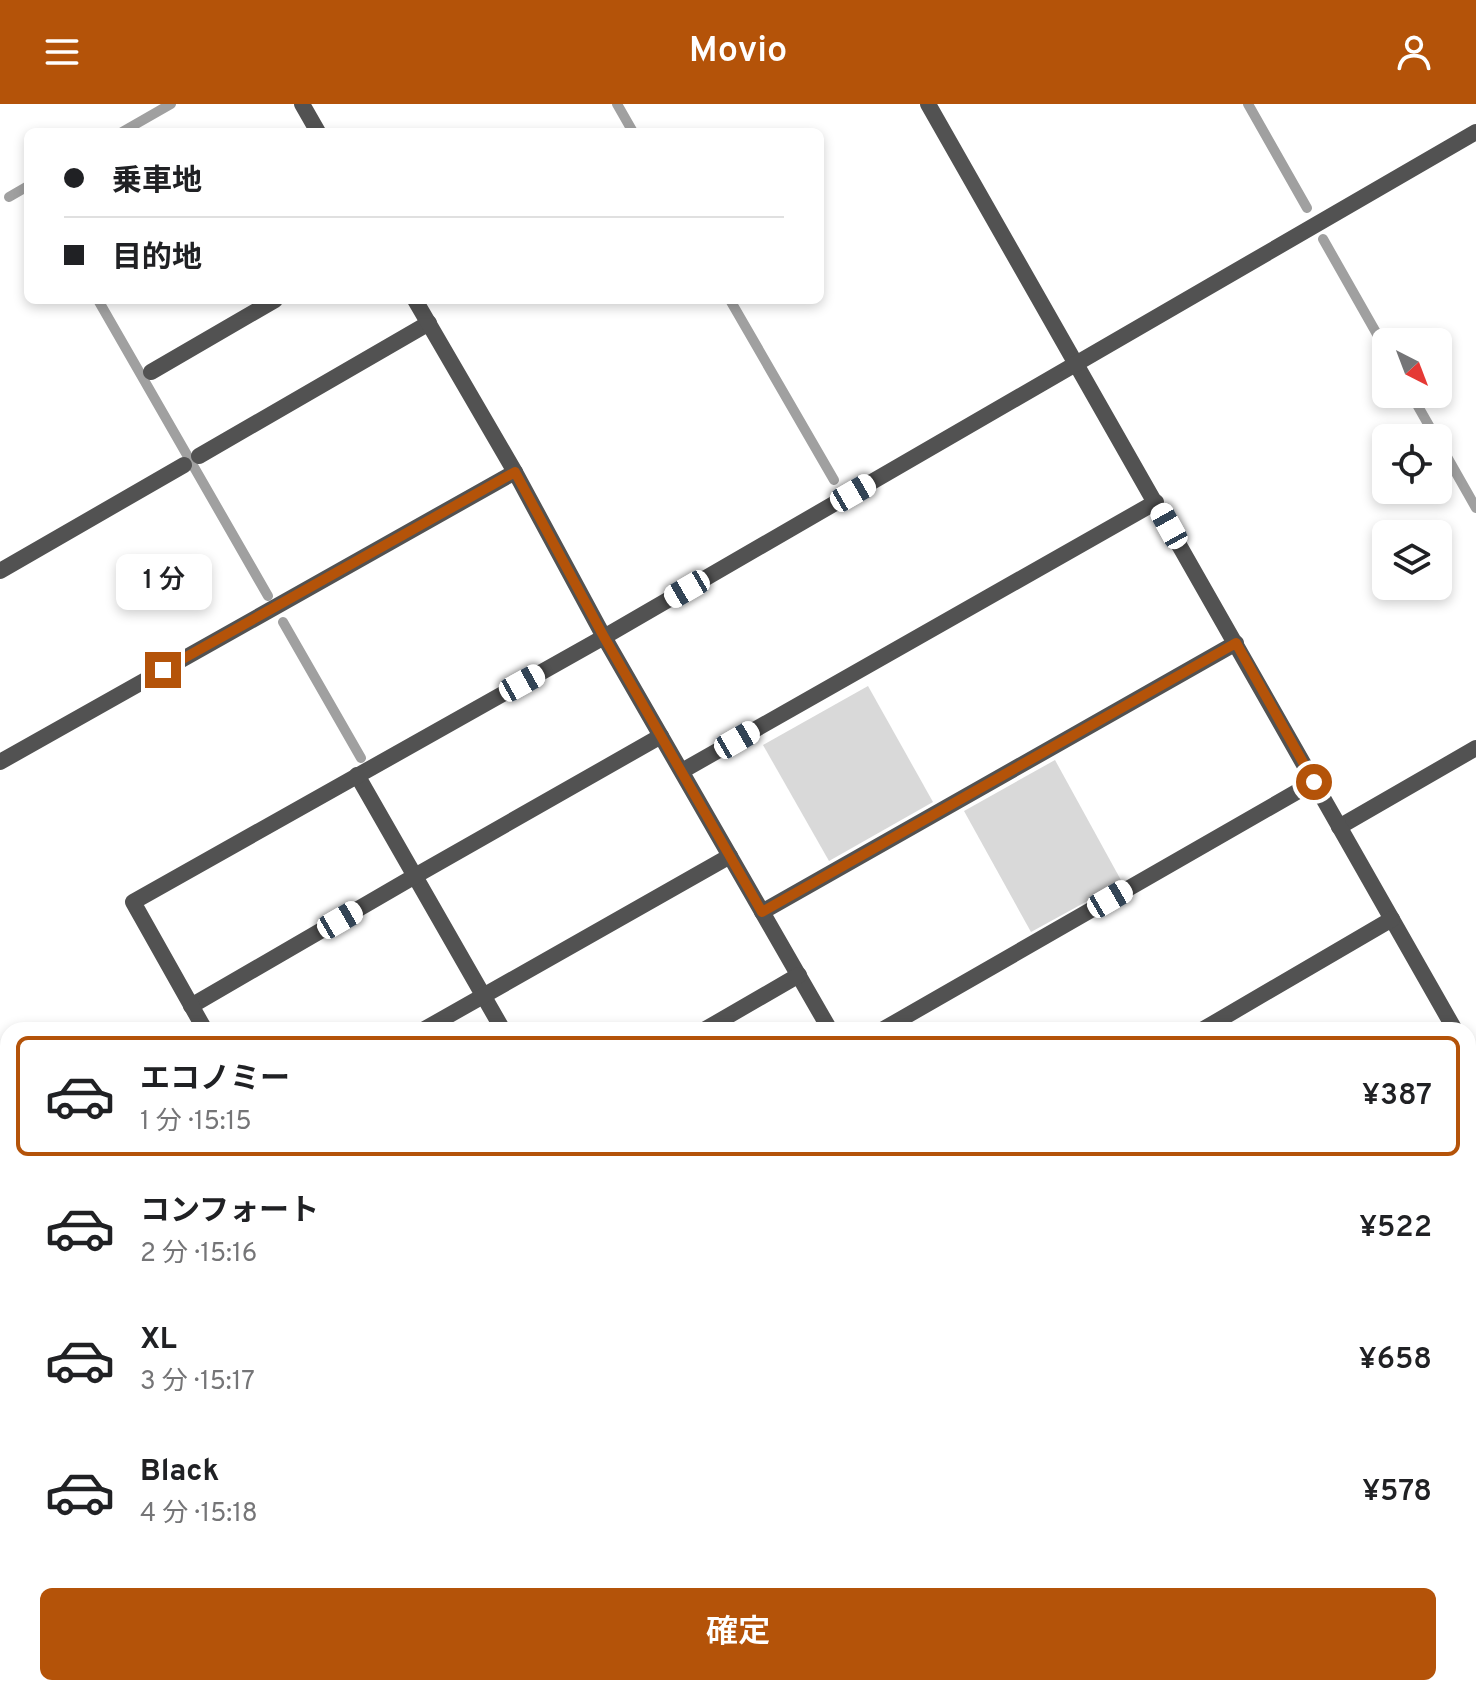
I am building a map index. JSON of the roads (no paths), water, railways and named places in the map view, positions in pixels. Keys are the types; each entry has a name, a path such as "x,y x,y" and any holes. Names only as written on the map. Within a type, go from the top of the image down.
{"street":[{"path":"302,104 316,128"},
{"path":"928,104 1450,1022"},
{"path":"200,1022 133,902 604,637 1476,132"},
{"path":"151,372 268,304"},
{"path":"417,304 825,1022"},
{"path":"0,571 429,323"},
{"path":"0,762 515,472"},
{"path":"682,771 1156,502"},
{"path":"762,912 1236,643"},
{"path":"191,1006 661,736"},
{"path":"1339,827 1476,748"},
{"path":"357,775 498,1022"},
{"path":"896,1022 1314,782"},
{"path":"437,1022 730,856"},
{"path":"1216,1022 1392,919"},
{"path":"718,1022 799,975"}],"waterway":[{"path":"129,128 171,104"},
{"path":"617,104 631,128"},
{"path":"1248,104 1307,208"},
{"path":"9,197 24,188"},
{"path":"1323,239 1374,328"},
{"path":"100,304 268,596"},
{"path":"732,304 834,480"},
{"path":"1419,408 1428,424"},
{"path":"1452,466 1476,508"},
{"path":"283,622 361,758"}]}
